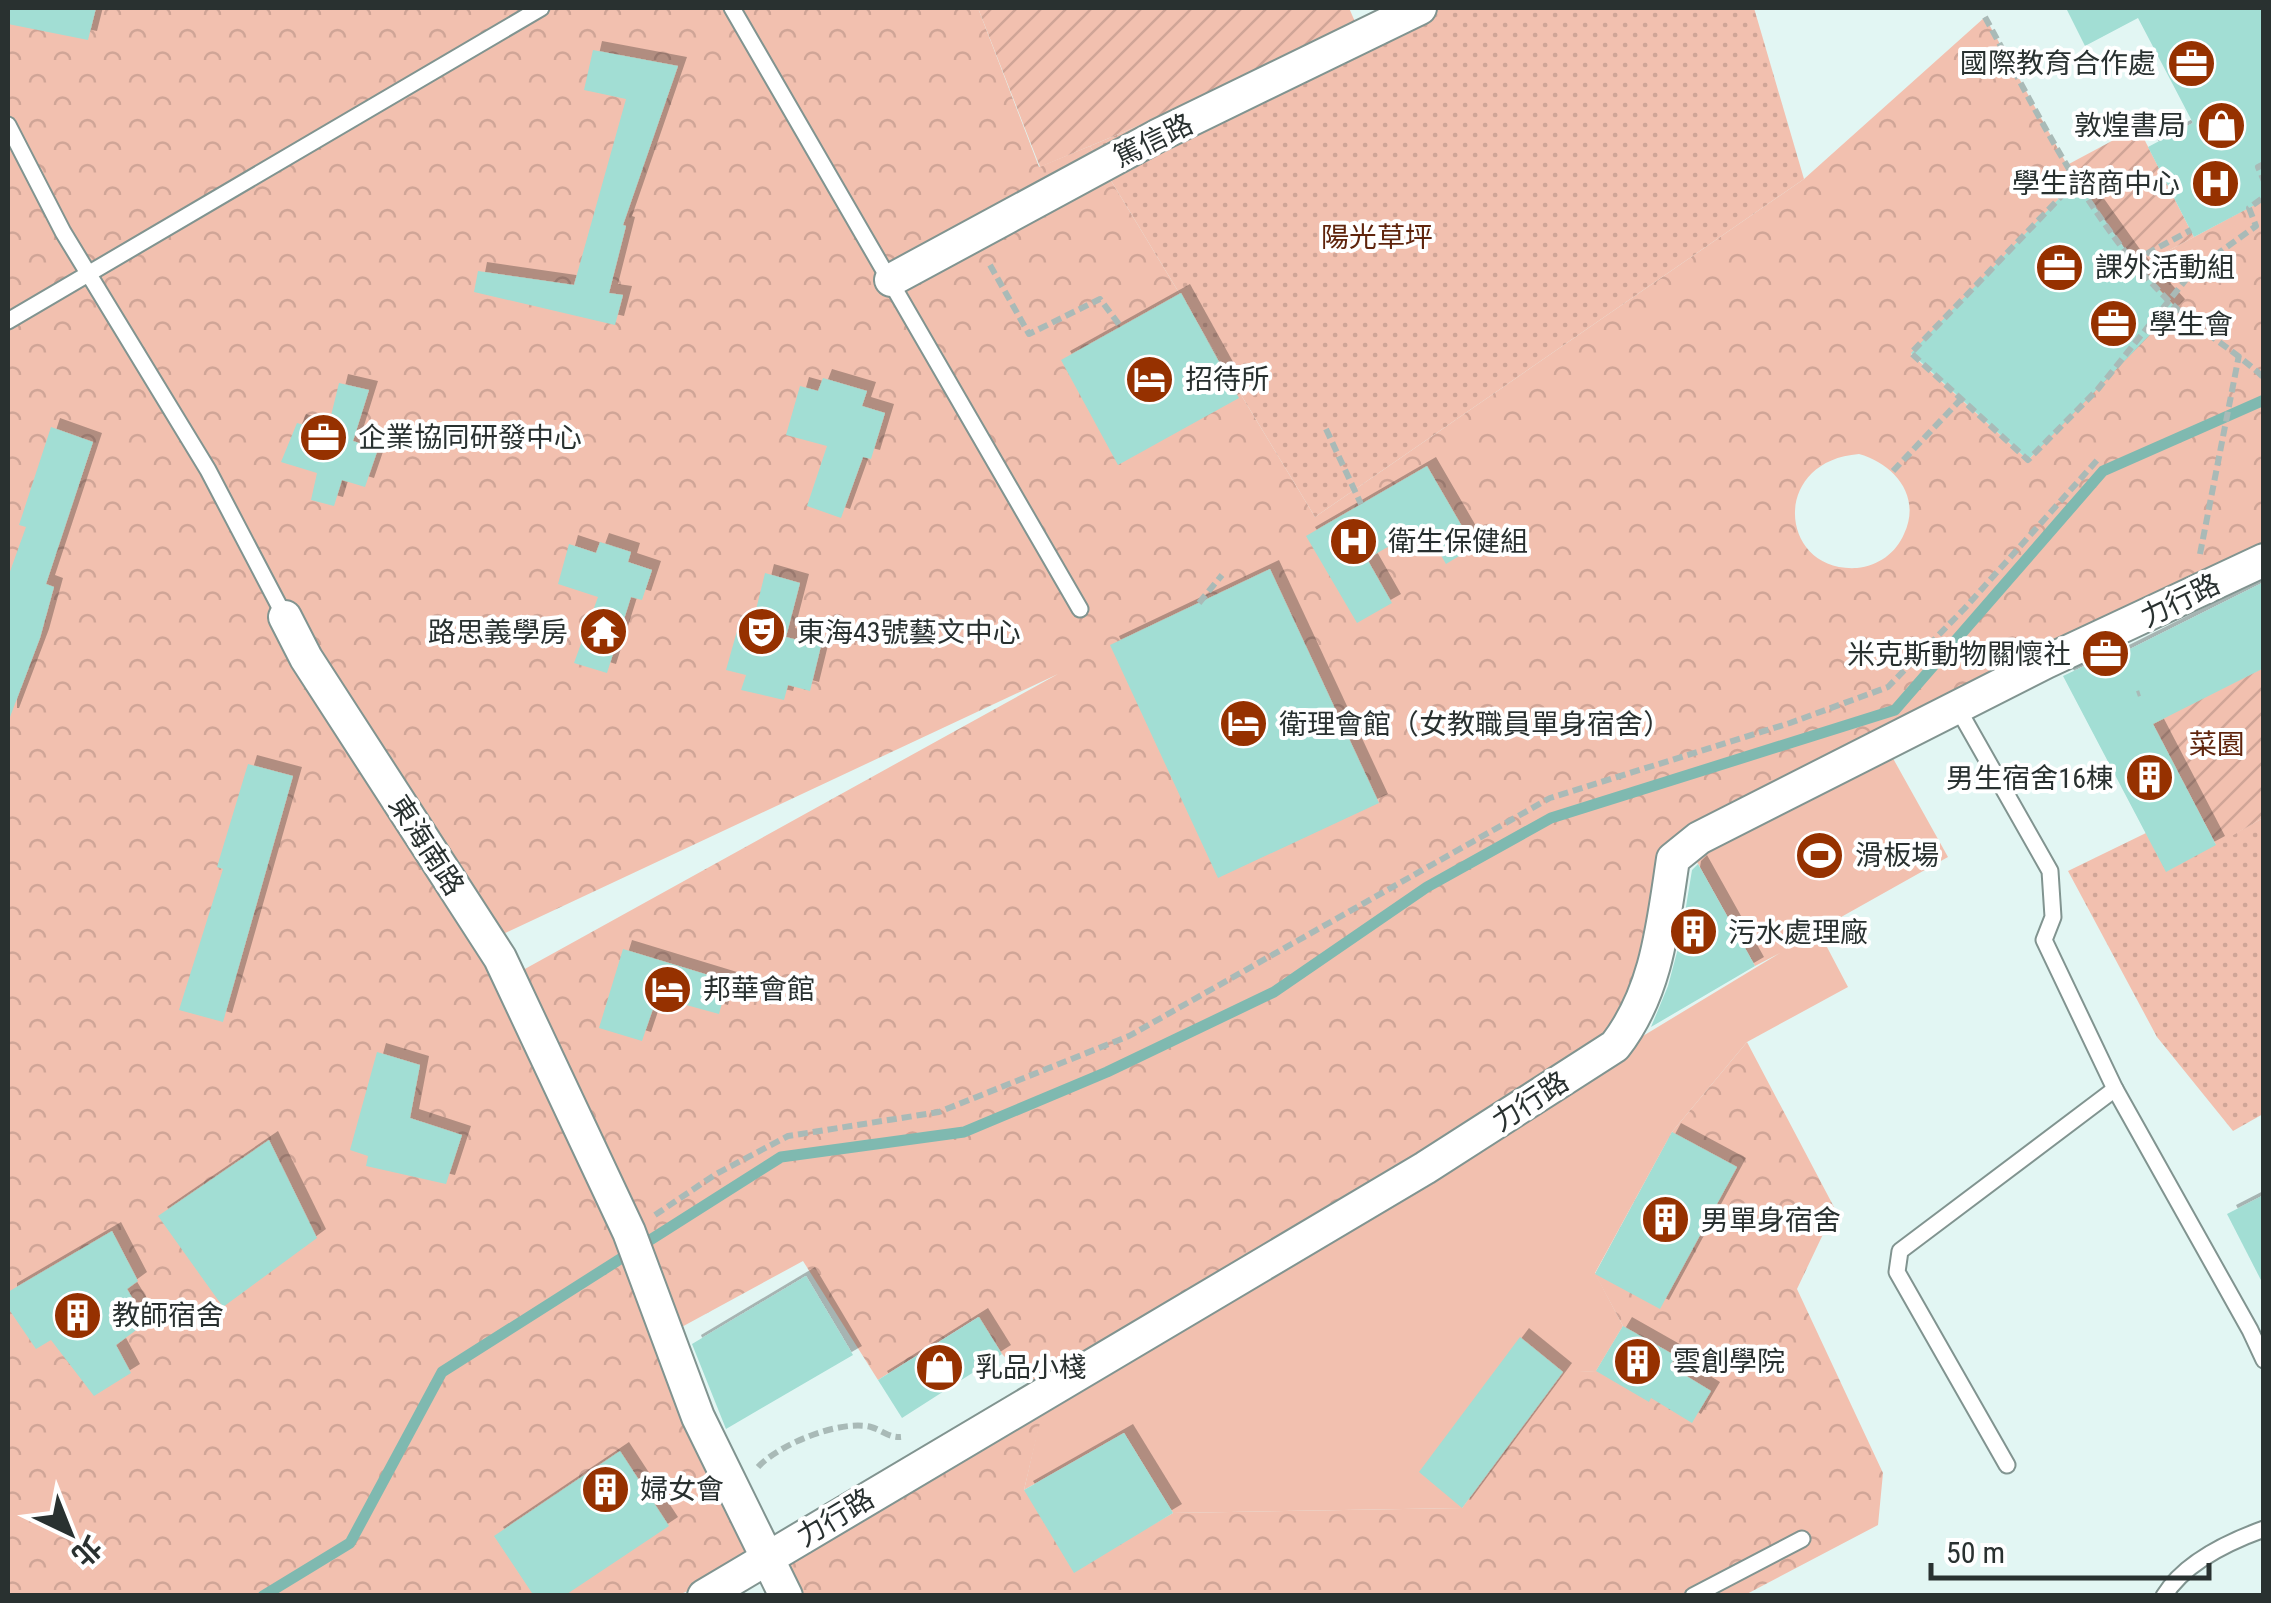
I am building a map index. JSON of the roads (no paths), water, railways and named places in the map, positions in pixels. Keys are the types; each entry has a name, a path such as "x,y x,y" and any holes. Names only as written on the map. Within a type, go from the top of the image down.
{"street":[{"name":"篤信路","path":"891,280 1157,136 1420,8"},
{"name":"力行路","path":"704,1596 1425,1168 1614,1046 1634,1021 1658,957 1673,859 1699,838 2264,560"},
{"name":"東海南路","path":"285,618 306,658 500,958 630,1232 698,1417 786,1596"}],"lane":[{"path":"8,321 541,8"},
{"path":"732,8 1080,609"},
{"name":"東海南路","path":"8,125 63,232 208,470 285,618"},
{"path":"1957,708 2050,871 2053,917 2044,940 2115,1089 2264,1360"},
{"path":"2007,1465 1898,1272 1900,1251 2115,1089"},
{"path":"2164,1596 2174,1579 2234,1540 2264,1529"},
{"path":"1693,1596 1802,1539"}],"waterway":[{"path":"263,1596 350,1543 442,1372 781,1157 964,1132 1107,1072 1274,992 1427,887 1551,818 1895,710 2103,471 2264,400"}],"place":[{"name":"國際教育合作處","path":"2191,63"},
{"name":"敦煌書局","path":"2221,125"},
{"name":"學生諮商中心","path":"2215,183"},
{"name":"課外活動組","path":"2060,267"},
{"name":"學生會","path":"2114,324"},
{"name":"招待所","path":"1150,379"},
{"name":"企業協同研發中心","path":"323,437"},
{"name":"衛生保健組","path":"1353,541"},
{"name":"路思義學房","path":"603,632"},
{"name":"東海43號藝文中心","path":"762,632"},
{"name":"米克斯動物關懷社","path":"2106,654"},
{"name":"衛理會館（女教職員單身宿舍）","path":"1244,724"},
{"name":"男生宿舍16棟","path":"2149,778"},
{"name":"滑板場","path":"1820,855"},
{"name":"污水處理廠","path":"1693,932"},
{"name":"邦華會館","path":"668,989"},
{"name":"男單身宿舍","path":"1666,1220"},
{"name":"教師宿舍","path":"77,1315"},
{"name":"雲創學院","path":"1638,1361"},
{"name":"乳品小棧","path":"940,1367"},
{"name":"婦女會","path":"605,1489"}],"park label":[{"name":"陽光草坪","path":"1377,237"},
{"name":"菜園","path":"2217,744"}]}
